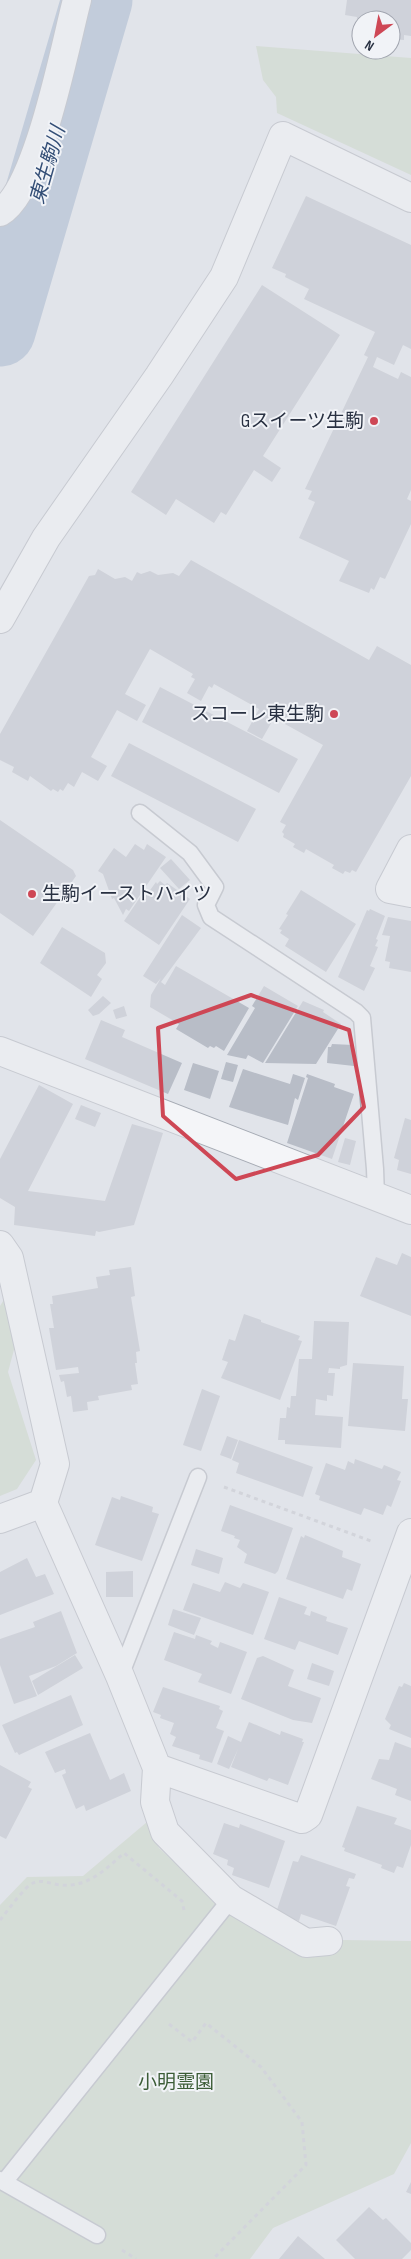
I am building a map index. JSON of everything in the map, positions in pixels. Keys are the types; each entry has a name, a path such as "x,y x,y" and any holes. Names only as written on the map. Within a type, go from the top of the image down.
{"street":[{"path":"0,212 8,207 22,184 38,149 76,0"},
{"path":"0,619 46,538 159,376 224,276 283,136 411,198"},
{"path":"411,849 390,889 411,893"},
{"path":"0,1051 411,1210"},
{"path":"0,1245 9,1258 55,1464 43,1503 120,1676 157,1768 155,1802 165,1832 231,1899 306,1943 328,1941"},
{"path":"0,1519 43,1503"},
{"path":"157,1768 302,1819 308,1815 407,1544"}],"lane":[{"path":"140,814 190,853 214,886 206,905 211,917 356,1012 362,1018 376,1196"},
{"path":"120,1676 198,1477"},
{"path":"97,2235 2,2180 231,1899"}],"path":[{"path":"198,1477 407,1544"},
{"path":"0,1920 32,1883 41,1881 60,1885 79,1885 99,1875 124,1854 182,1901 186,1917"},
{"path":"144,2006 192,2042 206,2023 261,2067 302,2122 306,2165 213,2259"}],"highlighted area":[{"path":"251,995 349,1030 364,1107 318,1155 236,1179 163,1116 158,1028"}],"green space":[{"path":"256,46 351,53 351,60 401,60 401,57 411,58 411,175 277,113 276,97 263,80"},
{"path":"5,1298 15,1346 8,1372 36,1460 17,1489 0,1496 0,1306"},
{"name":"小明霊園","path":"147,1822 159,1848 233,1917 316,1954 343,1940 411,1941 411,2143 394,2174 273,2228 250,2259 0,2259 0,1905 27,1877 83,1876"}],"building":[{"path":"347,0 411,0 411,36 404,35 404,40 401,40 401,10 351,10 351,16 345,15"},
{"name":"Gスイーツ生駒","path":"306,196 411,245 411,349 403,345 394,365 377,357 373,367 398,379 401,372 411,377 411,490 407,499 411,501 411,524 385,579 380,577 374,590 371,588 369,593 339,581 349,561 299,538 315,502 308,499 312,491 305,489 368,357 364,355 375,332 304,299 309,289 285,277 286,274 272,268"},
{"name":"Gスイーツ生駒","path":"262,285 340,335 263,456 281,468 272,482 254,470 226,515 221,512 214,523 176,499 166,515 131,492"},
{"name":"スコーレ東生駒","path":"191,560 369,660 377,646 411,665 411,776 356,872 352,870 350,873 345,871 343,874 332,868 334,865 306,849 304,853 293,847 295,844 283,837 284,834 282,832 286,825 280,822 323,745 274,718 262,739 247,731 259,709 214,684 212,688 209,686 201,701 187,693 195,679 191,677 193,674 150,649 125,694 146,705 137,721 117,710 91,757 107,766 98,781 82,772 74,787 68,783 63,791 60,789 58,792 53,789 51,791 30,776 28,781 12,772 14,767 0,760 0,734 89,576 95,575 98,569 115,579 125,577 132,581 137,572 141,574 150,571 158,575 173,573 179,576"},
{"name":"スコーレ東生駒","path":"160,687 298,759 279,793 142,722"},
{"name":"スコーレ東生駒","path":"129,743 256,809 238,842 111,776"},
{"name":"生駒イーストハイツ","path":"0,820 73,870 76,876 33,936 0,913"},
{"path":"135,844 144,850 147,844 166,857 129,911 126,909 123,915 114,898 112,899 103,874 98,871 114,848 126,857"},
{"path":"171,859 190,880 179,889 160,868"},
{"path":"160,881 165,885 167,883 190,899 159,945 124,921 145,890 148,893 156,882 157,884"},
{"path":"301,890 356,924 326,972 285,946 289,939 280,933 282,930 279,929 288,915 286,914"},
{"path":"370,909 385,916 376,939 378,940 375,946 378,947 370,966 375,968 364,991 338,977 367,910 369,911"},
{"path":"182,915 201,928 161,982 165,985 176,966 249,1008 224,1051 216,1046 208,1048 176,1029 179,1024 150,1007 151,995 161,978 156,984 143,976"},
{"path":"388,917 411,921 411,972 389,968 390,962 385,961 390,936 382,935"},
{"path":"62,927 105,953 106,963 97,975 102,979 91,997 40,963"},
{"path":"264,986 298,1006 263,1063 248,1055 246,1059 227,1055 255,1008 252,1006"},
{"path":"103,996 111,1003 99,1014 93,1016 88,1010"},
{"path":"303,1001 324,1010 323,1012 341,1024 316,1064 265,1063"},
{"path":"124,1006 127,1016 116,1019 113,1010"},
{"path":"101,1020 125,1030 122,1037 182,1063 168,1094 85,1059"},
{"path":"332,1044 353,1045 354,1066 327,1063 328,1047 331,1047"},
{"path":"226,1062 238,1065 233,1082 221,1079"},
{"path":"193,1063 219,1071 210,1099 184,1090"},
{"path":"243,1069 290,1084 293,1074 305,1078 298,1100 295,1098 288,1125 229,1107"},
{"path":"307,1074 335,1084 334,1087 354,1094 332,1159 287,1143 308,1078 306,1077"},
{"path":"39,1085 73,1104 28,1191 105,1201 132,1124 163,1133 134,1225 96,1231 95,1236 14,1225 15,1207 0,1198 0,1159"},
{"path":"81,1105 101,1113 95,1127 75,1119"},
{"path":"405,1118 411,1120 411,1174 397,1170 399,1160 394,1158"},
{"path":"345,1138 356,1141 350,1165 338,1162"},
{"path":"402,1253 411,1257 411,1316 360,1296 376,1257 397,1265"},
{"path":"131,1267 135,1296 131,1297 140,1351 136,1352 137,1363 135,1363 138,1384 131,1385 132,1390 98,1396 99,1400 87,1402 88,1410 73,1412 71,1396 67,1397 64,1381 61,1382 59,1375 79,1373 78,1367 56,1370 49,1328 54,1328 50,1304 53,1304 52,1296 98,1288 96,1277 110,1275 109,1270"},
{"path":"244,1314 300,1336 298,1340 302,1341 280,1400 221,1378 228,1362 222,1360 229,1339 235,1341"},
{"path":"314,1321 349,1322 347,1365 340,1367 340,1369 329,1368 328,1373 335,1373 333,1396 327,1395 327,1401 316,1399 315,1415 343,1417 341,1448 285,1444 285,1440 278,1440 280,1418 286,1418 287,1407 290,1408 291,1396 296,1396 299,1359 312,1359"},
{"path":"353,1363 404,1366 402,1399 408,1399 405,1431 348,1426"},
{"path":"202,1389 220,1396 201,1451 183,1445"},
{"path":"227,1436 238,1440 231,1459 220,1455"},
{"path":"239,1440 313,1467 303,1497 236,1473 239,1463 232,1460"},
{"path":"355,1459 382,1469 384,1465 401,1472 397,1480 401,1481 391,1507 387,1505 383,1515 364,1508 361,1515 319,1500 320,1496 315,1494 326,1463 345,1470 348,1461 354,1464"},
{"path":"121,1496 153,1507 152,1512 159,1514 142,1561 95,1545 112,1497 120,1500"},
{"path":"230,1505 293,1528 278,1571 275,1574 244,1563 247,1554 237,1547 240,1540 221,1531"},
{"path":"305,1535 343,1551 342,1557 361,1564 352,1591 347,1589 343,1599 286,1579 301,1536 304,1538"},
{"path":"196,1549 223,1558 219,1574 191,1565"},
{"path":"27,1558 36,1577 45,1574 54,1594 0,1615 0,1572"},
{"path":"133,1571 133,1597 106,1597 106,1572"},
{"path":"225,1582 240,1588 243,1583 269,1592 253,1635 183,1610 193,1583 220,1592"},
{"path":"279,1597 307,1607 304,1614 310,1616 311,1611 327,1617 326,1621 348,1628 338,1655 299,1641 295,1650 264,1639"},
{"path":"173,1609 201,1618 194,1635 168,1625"},
{"path":"61,1611 77,1653 56,1666 29,1676 37,1696 14,1704 0,1665 0,1639 35,1627 33,1622"},
{"path":"174,1632 195,1639 196,1635 212,1641 210,1644 218,1648 220,1642 247,1652 231,1694 198,1682 202,1674 164,1660"},
{"path":"75,1655 83,1668 38,1695 32,1681"},
{"path":"263,1656 294,1670 288,1686 321,1698 312,1723 293,1720 241,1699 257,1658"},
{"path":"312,1663 334,1671 329,1686 307,1679"},
{"path":"404,1683 411,1686 411,1738 389,1729 391,1725 385,1719 399,1686 402,1687"},
{"path":"163,1687 220,1706 219,1709 223,1711 216,1728 224,1731 212,1763 199,1759 200,1755 172,1746 176,1737 170,1734 174,1723 160,1718 161,1715 153,1712"},
{"path":"71,1695 83,1725 19,1755 17,1752 15,1753 2,1725"},
{"path":"249,1722 280,1735 281,1731 303,1739 302,1742 304,1742 288,1785 269,1778 267,1781 231,1767 238,1749 229,1769 217,1764 228,1736 241,1742"},
{"path":"90,1733 110,1780 124,1773 131,1791 86,1811 84,1805 76,1809 62,1775 66,1773 65,1769 55,1773 45,1752"},
{"path":"395,1742 411,1748 411,1801 395,1795 397,1789 371,1779 379,1759 389,1760"},
{"path":"0,1765 31,1782 28,1787 32,1789 6,1839 0,1836"},
{"path":"357,1806 397,1818 394,1824 411,1830 411,1845 403,1868 397,1866 394,1873 381,1868 382,1865 344,1851 345,1848 342,1847"},
{"path":"224,1823 239,1828 240,1824 285,1841 269,1888 232,1875 234,1868 227,1865 228,1860 213,1854"},
{"path":"301,1855 356,1874 354,1879 349,1878 346,1886 350,1887 336,1926 301,1914 299,1921 276,1913 293,1861 298,1862"},
{"path":"411,2182 411,2194 406,2192"},
{"path":"369,2207 383,2220 386,2218 411,2243 411,2250 402,2259 355,2259 336,2240"},
{"path":"298,2236 325,2259 279,2259"}],"waterway":[{"name":"東生駒川","path":"0,331 97,0"},
{"path":"0,235 30,226"}],"place":[{"name":"Gスイーツ生駒","path":"374,421"},
{"name":"スコーレ東生駒","path":"334,714"},
{"name":"生駒イーストハイツ","path":"32,894"}]}
